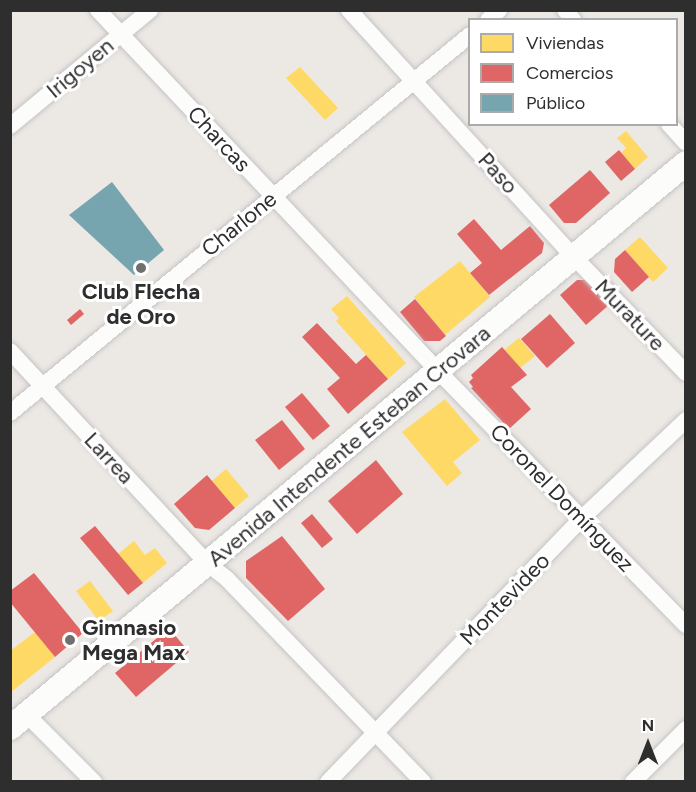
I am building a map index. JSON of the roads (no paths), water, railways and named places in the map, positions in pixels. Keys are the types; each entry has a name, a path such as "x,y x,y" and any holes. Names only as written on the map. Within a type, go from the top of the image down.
{"main road":[{"name":"Avenida Intendente Esteban Crovara","path":"18,721 686,163"}],"street":[{"name":"Charcas","path":"98,10 438,371"},
{"name":"Irigoyen","path":"10,126 150,10"},
{"name":"Paso","path":"349,10 574,257"},
{"name":"Charlone","path":"10,413 468,38"},
{"path":"671,126 686,143"},
{"name":"Murature","path":"574,257 686,373"},
{"name":"Larrea","path":"10,351 208,564 227,579 423,782"},
{"name":"Coronel Domínguez","path":"438,371 686,625"},
{"name":"Montevideo","path":"328,782 581,519 686,420"},
{"path":"18,721 94,782"},
{"path":"633,782 686,729"}],"place":[{"name":"Club Flecha de Oro","path":"141,268"},
{"name":"Gimnasio Mega Max","path":"70,640"}]}
